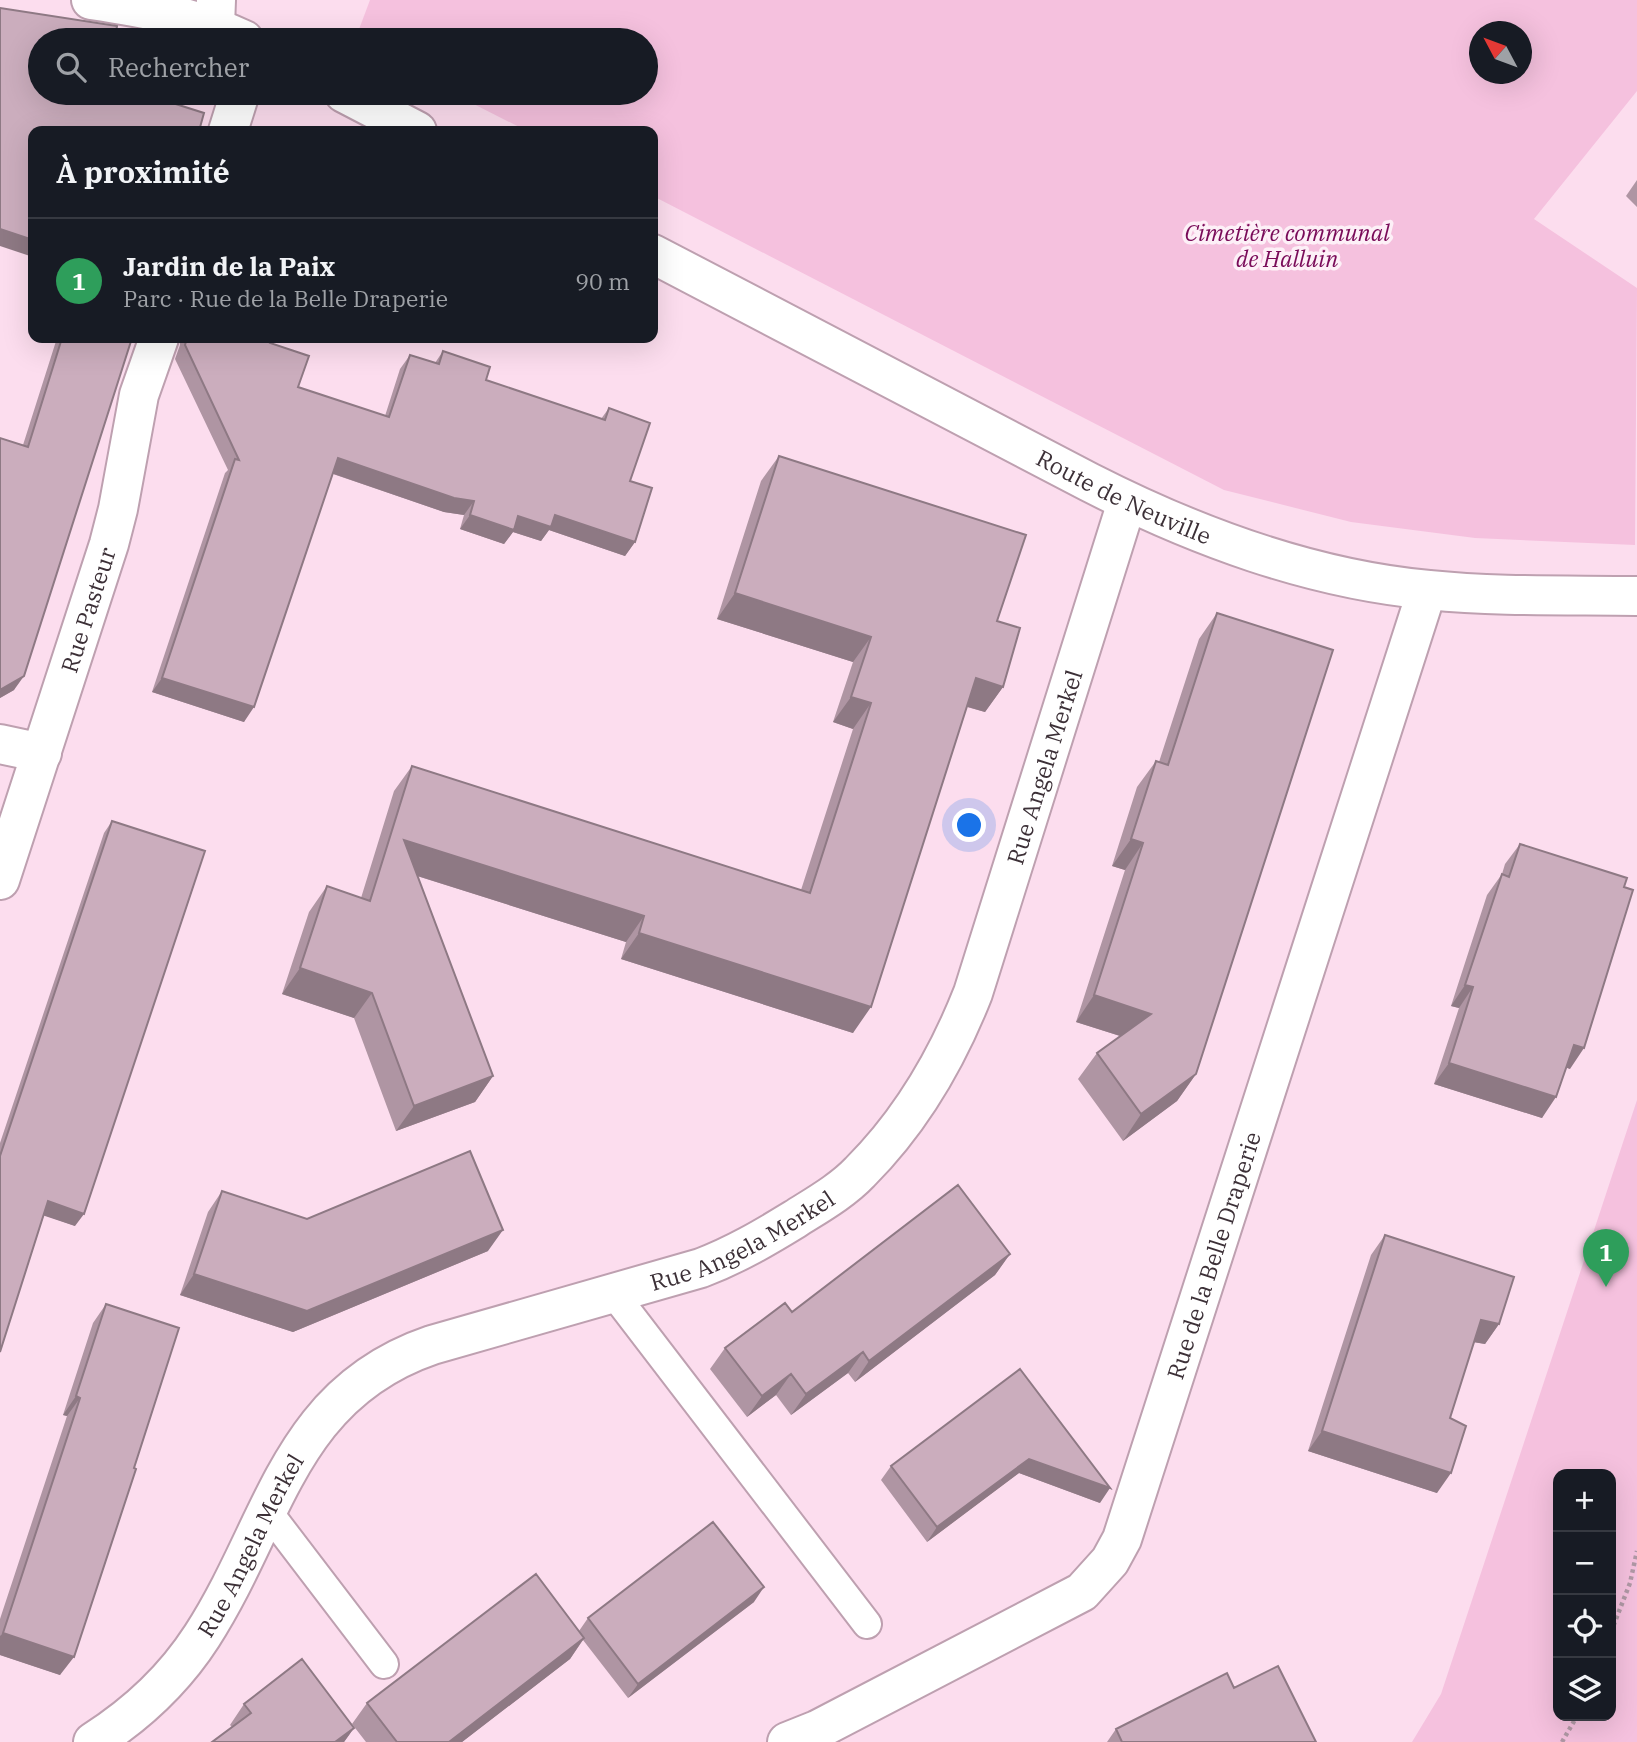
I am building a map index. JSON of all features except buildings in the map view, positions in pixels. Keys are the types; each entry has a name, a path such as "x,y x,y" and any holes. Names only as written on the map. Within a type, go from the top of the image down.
{"street":[{"path":"91,0 225,22"},
{"path":"230,126 236,105"},
{"path":"367,105 407,126"},
{"name":"Route de Neuville","path":"658,257 1127,502 1220,541 1283,562 1427,590 1637,596"},
{"name":"Rue Pasteur","path":"0,880 109,544 139,395 157,343"},
{"name":"Rue Angela Merkel","path":"93,1742 145,1705 185,1660 218,1609 298,1453 327,1413 364,1379 386,1364 432,1345 614,1294 726,1259 811,1209 859,1174 901,1124 959,1030 973,993 1127,502"},
{"name":"Rue de la Belle Draperie","path":"787,1742 839,1718 1082,1592 1110,1561 1126,1525 1427,590"},
{"path":"0,744 42,753"}],"lane":[{"path":"614,1294 867,1624"},
{"path":"268,1512 384,1664"}],"path":[{"path":"1616,1619 1630,1583 1637,1551"},
{"path":"1562,1742 1574,1721"}],"green space":[{"name":"Cimetière communal de Halluin","path":"370,0 1637,0 1637,91 1534,219 1637,288 1635,545 1475,538 1351,522 1224,490 658,199 658,126 517,126 476,105 658,105 658,28 360,28"},
{"path":"1637,1100 1637,1742 1412,1742 1441,1694"}],"place":[{"name":"Jardin de la Paix","path":"1606,1287"}]}
